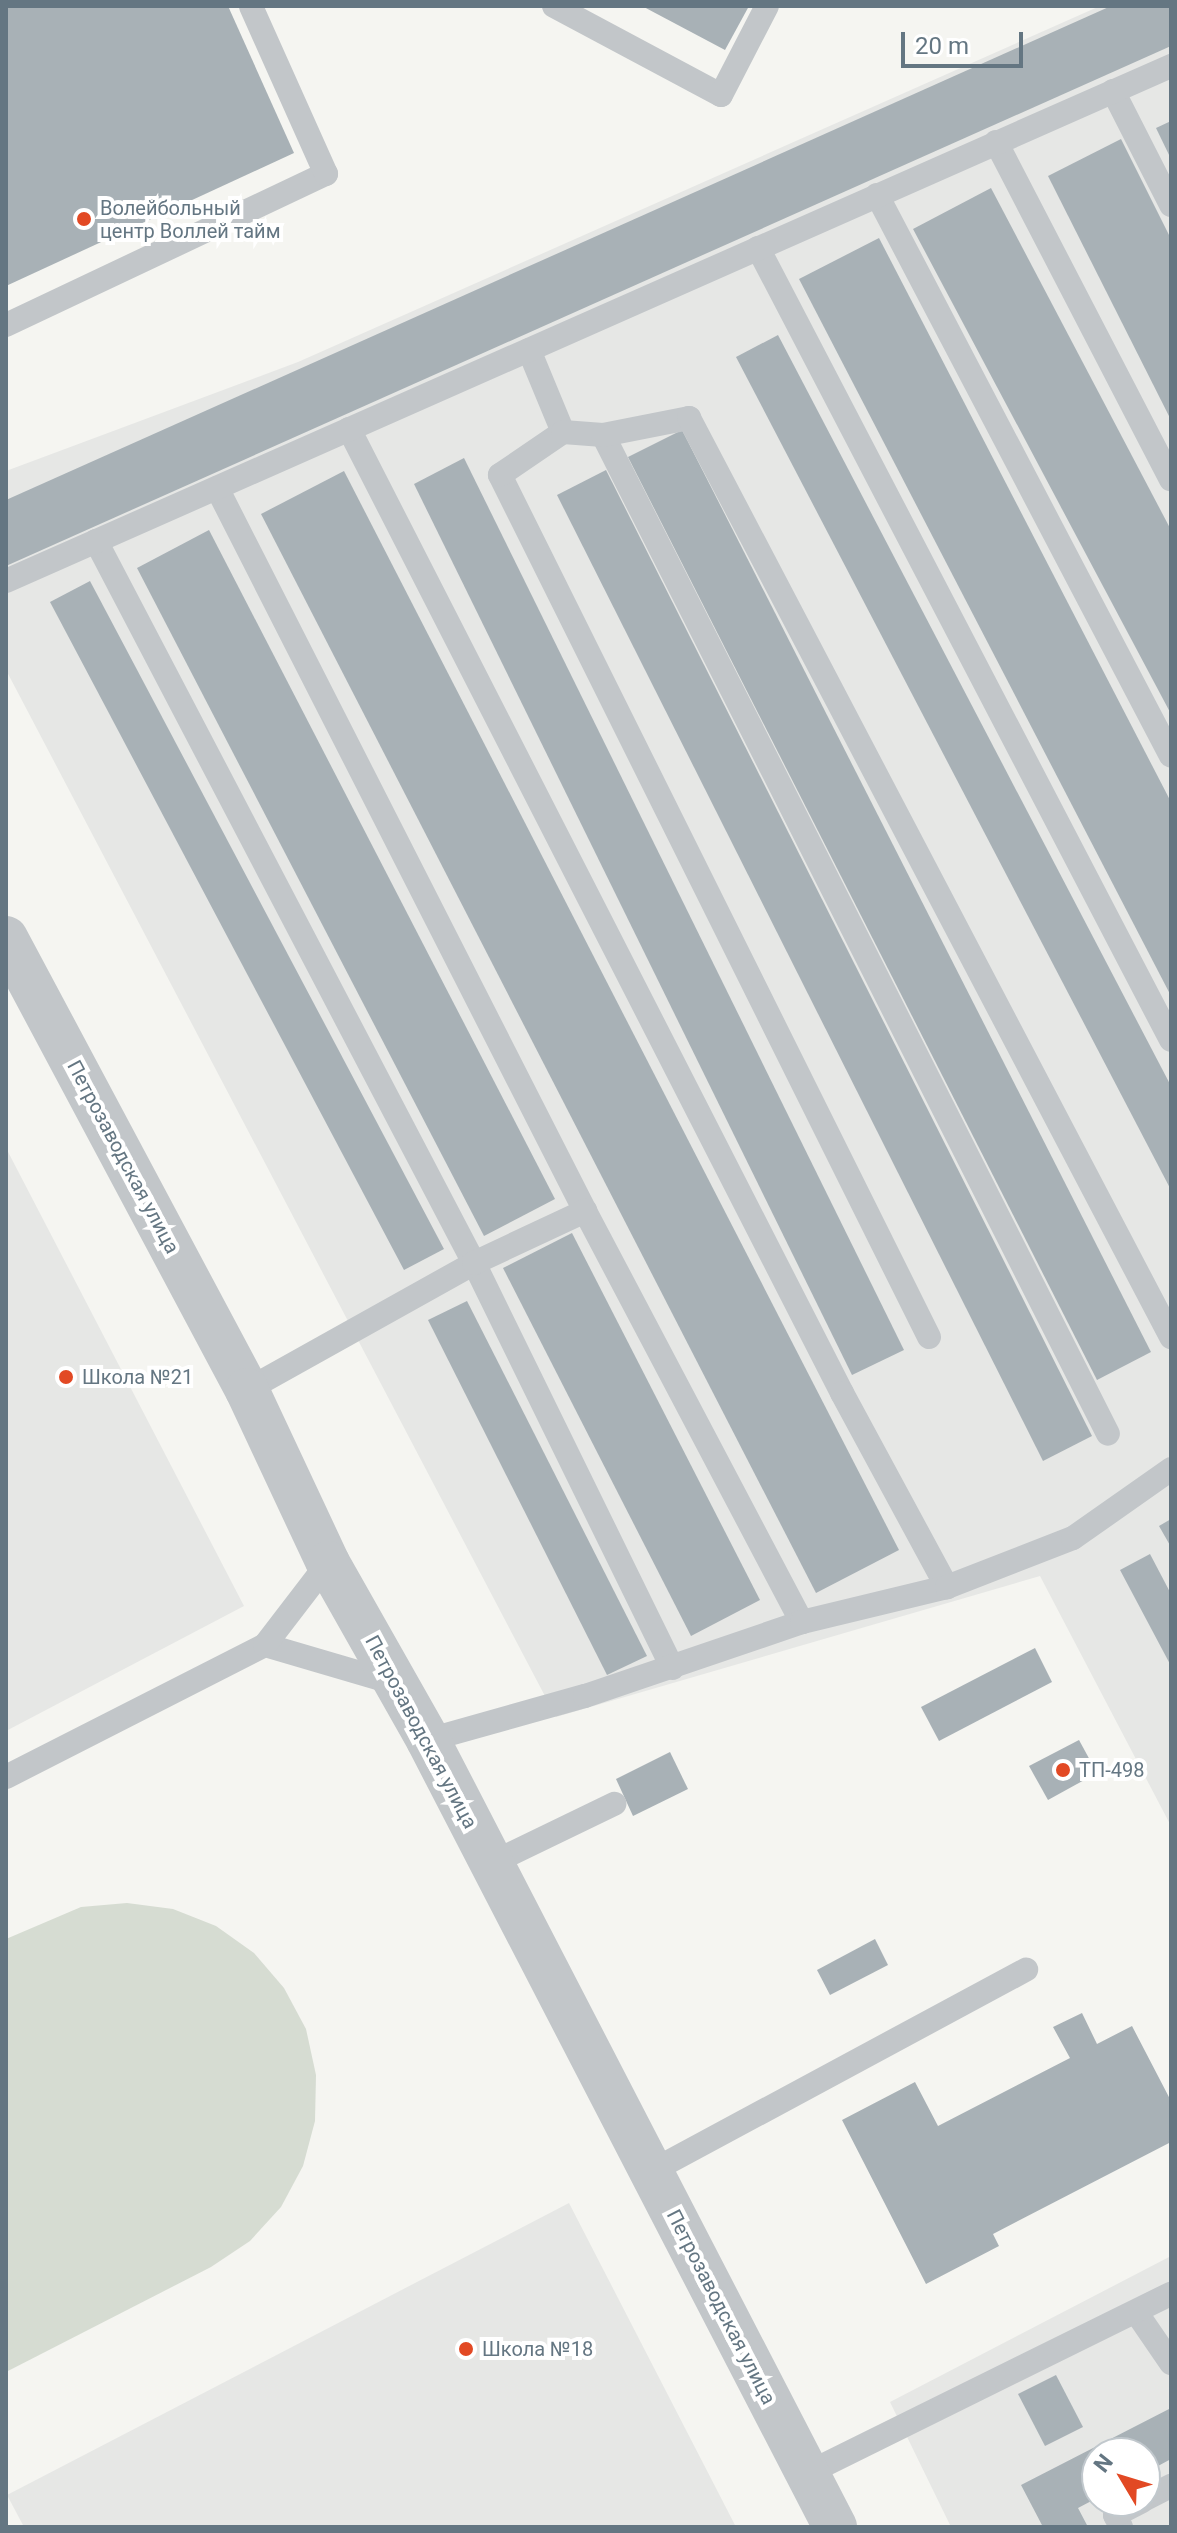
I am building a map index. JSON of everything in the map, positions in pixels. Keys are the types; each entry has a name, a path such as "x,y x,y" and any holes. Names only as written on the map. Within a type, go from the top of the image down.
{"street":[{"name":"Петрозаводская улица","path":"6,938 247,1390 328,1563 428,1740 835,2527"}],"lane":[{"path":"6,325 326,174 251,6"},
{"path":"554,6 721,95 767,6"},
{"path":"6,581 1171,66"},
{"path":"1113,91 1171,205"},
{"path":"996,142 1171,479"},
{"path":"877,195 1171,756"},
{"path":"758,248 1171,1040"},
{"path":"529,350 563,432"},
{"path":"929,1337 500,475 563,432 603,435 689,418 1171,1337"},
{"path":"349,429 834,1379 947,1587"},
{"path":"603,435 1108,1434"},
{"path":"217,488 585,1211 802,1622"},
{"path":"96,541 474,1263 672,1668"},
{"path":"247,1390 474,1263 585,1211"},
{"path":"428,1740 672,1668 802,1622 947,1587 1073,1538 1171,1469"},
{"path":"6,1777 265,1645 328,1563"},
{"path":"265,1645 396,1684"},
{"path":"492,1863 614,1804"},
{"path":"652,2171 1026,1970"},
{"path":"806,2474 1171,2294"},
{"path":"1136,2312 1171,2363"}],"shaded area":[{"path":"1100,6 1171,6 1171,1826 1040,1576 556,1717 6,670 6,471 298,362"},
{"name":"Школа №21","path":"6,1148 244,1606 6,1731"},
{"path":"127,1903 173,1909 216,1926 254,1953 284,1988 306,2029 316,2075 315,2121 303,2166 281,2207 250,2241 211,2267 6,2372 6,1939 81,1907"},
{"name":"Школа №18","path":"569,2203 736,2527 24,2527 7,2495"},
{"path":"1171,2256 1171,2527 951,2527 890,2402"}],"building":[{"name":"Волейбольный центр Воллей тайм","path":"6,6 228,6 294,153 6,286"},
{"path":"642,6 749,6 725,50"},
{"path":"1111,6 1171,6 1171,46 6,566 6,500"},
{"path":"1171,121 1171,159 1156,128"},
{"path":"1121,139 1171,239 1171,420 1048,176"},
{"path":"991,188 1171,530 1171,714 913,229"},
{"path":"879,238 1171,802 1171,996 799,279"},
{"path":"778,335 1171,1086 1171,1190 736,357"},
{"path":"682,430 1151,1352 1097,1380 628,457"},
{"path":"464,458 904,1350 852,1375 414,484"},
{"path":"606,470 1092,1436 1043,1461 557,495"},
{"path":"344,471 899,1550 816,1593 261,514"},
{"path":"209,530 555,1199 484,1236 137,568"},
{"path":"90,581 444,1249 404,1270 50,602"},
{"path":"572,1233 760,1600 691,1636 503,1268"},
{"path":"467,1301 647,1656 607,1675 428,1320"},
{"path":"1171,1519 1171,1547 1159,1526"},
{"path":"1150,1554 1171,1594 1171,1666 1120,1570"},
{"path":"1035,1648 1052,1682 939,1741 921,1707"},
{"name":"ТП-498","path":"1079,1740 1097,1773 1048,1800 1029,1766"},
{"path":"670,1752 688,1789 633,1816 616,1779"},
{"path":"875,1939 888,1965 830,1995 817,1970"},
{"path":"1082,2013 1097,2044 1132,2026 1171,2101 1171,2142 993,2234 999,2246 926,2284 842,2120 915,2082 938,2126 1070,2058 1053,2027"},
{"path":"1056,2375 1083,2427 1045,2446 1018,2394"},
{"path":"1171,2408 1171,2459 1161,2464 1161,2437 1115,2437"},
{"path":"1081,2454 1081,2506 1078,2508 1088,2527 1043,2527 1021,2485"}],"place":[{"name":"Волейбольный центр Воллей тайм","path":"84,219"},
{"name":"Школа №21","path":"66,1377"},
{"name":"ТП-498","path":"1063,1770"},
{"name":"Школа №18","path":"466,2349"}]}
